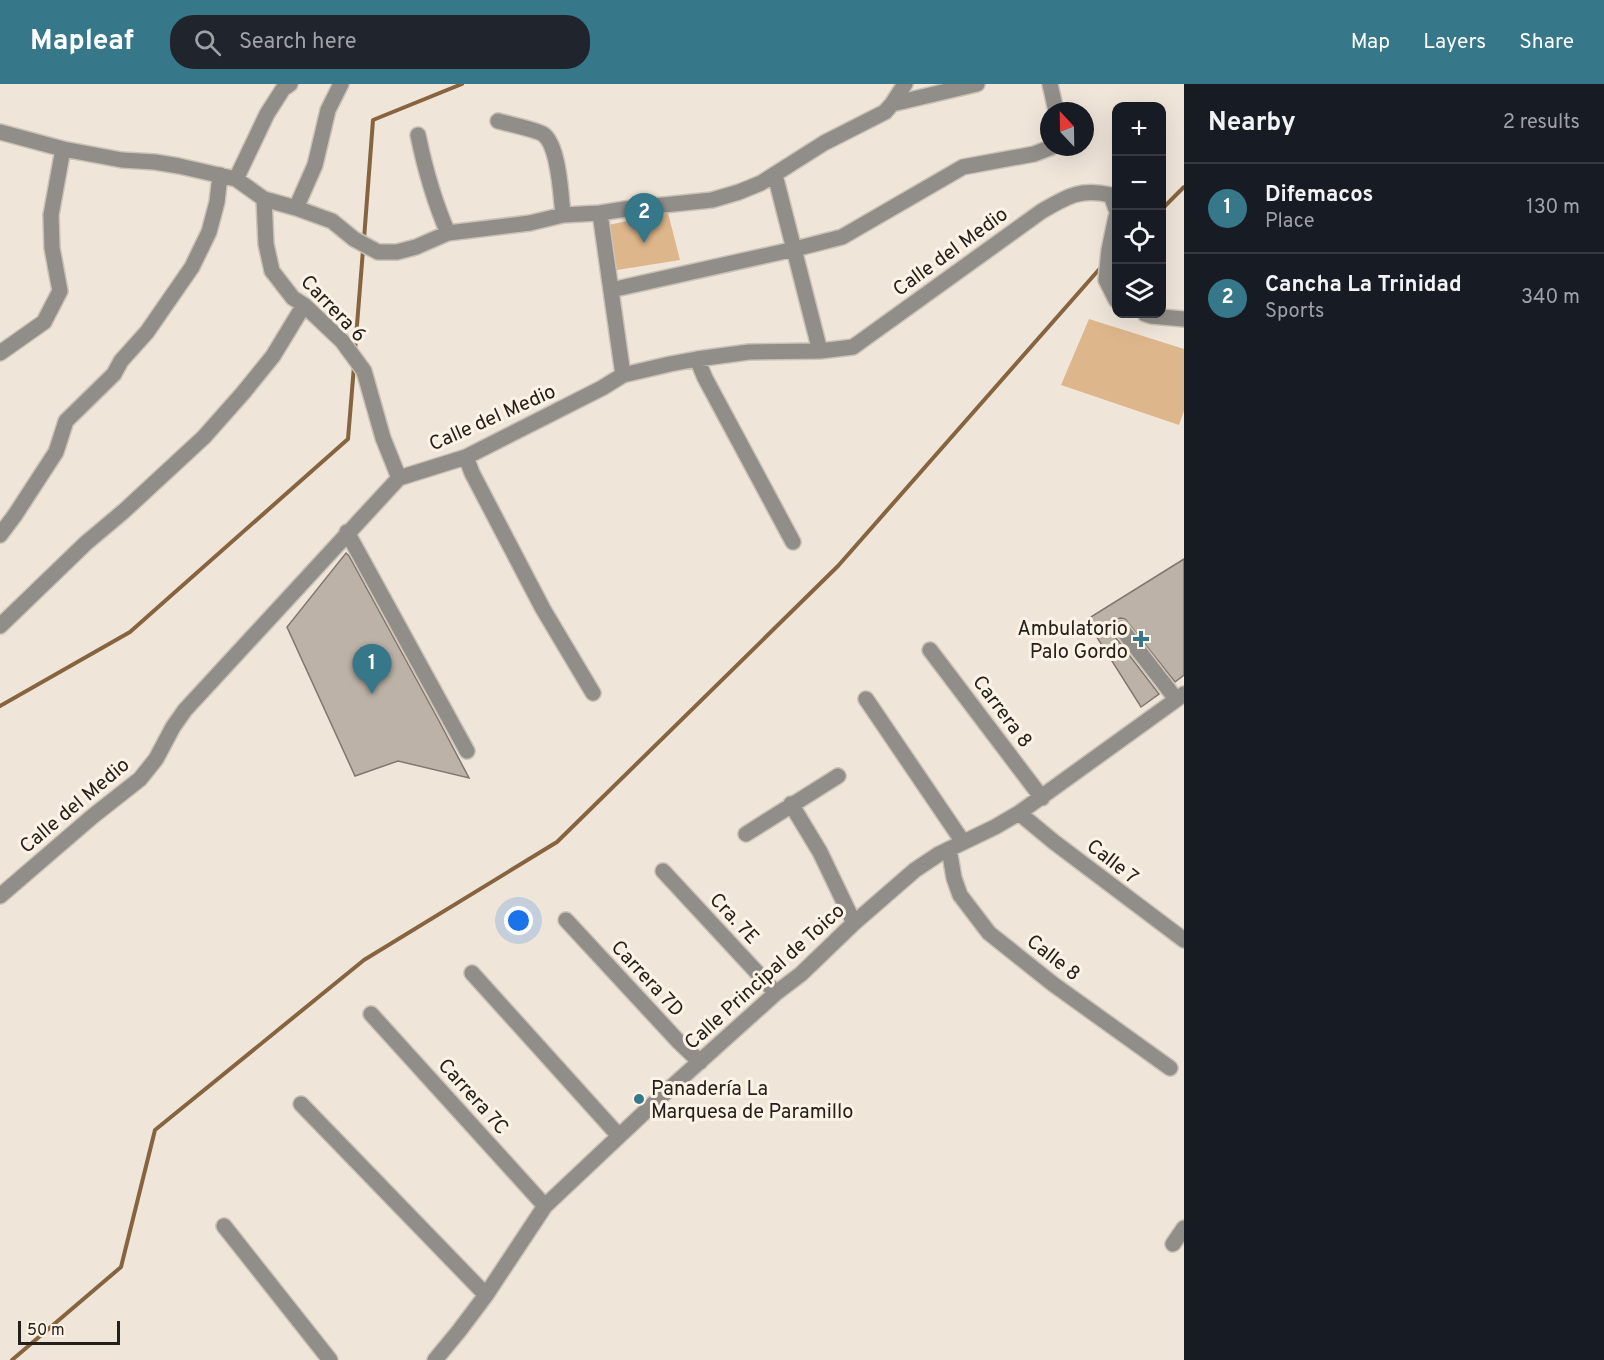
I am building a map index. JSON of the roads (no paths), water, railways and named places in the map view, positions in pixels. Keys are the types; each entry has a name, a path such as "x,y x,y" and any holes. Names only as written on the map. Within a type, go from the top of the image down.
{"street":[{"path":"236,179 267,114 283,89 290,84"},
{"path":"296,208 315,165 328,110 341,84"},
{"path":"0,132 63,149 220,174 236,179 264,200 332,221 354,239 378,252 397,252 448,233 530,223 563,215 712,200 739,192 761,183 824,143 885,112 905,84"},
{"path":"892,104 977,84"},
{"path":"1050,84 1054,102"},
{"path":"498,121 542,133 550,141 555,153 563,215"},
{"path":"418,135 437,207 448,233"},
{"path":"0,353 44,322 60,291 52,248 51,215 63,149"},
{"path":"611,290 842,237 963,167 1040,152"},
{"path":"0,535 56,452 66,421 114,374 121,361 147,332 192,267 209,232 217,202 220,174"},
{"path":"775,175 820,351"},
{"name":"Calle del Medio","path":"0,896 140,779 156,759 185,710 399,478 466,457 602,388 623,375 697,359 749,352 820,351 853,347 1042,211 1061,200 1080,192 1095,191 1111,195 1112,198"},
{"name":"Carrera 6","path":"264,200 266,244 272,271 293,298 342,341 364,371 383,438 399,478"},
{"path":"600,213 623,375"},
{"path":"1112,236 1106,280 1112,292"},
{"path":"0,626 86,543 204,437 273,357 303,305"},
{"path":"1166,317 1184,319"},
{"path":"697,359 793,542"},
{"path":"466,457 472,473 543,609 593,693"},
{"path":"347,532 467,751"},
{"path":"1121,628 1180,696"},
{"name":"Carrera 8","path":"930,650 1042,798"},
{"name":"Calle Principal de Toico","path":"435,1360 486,1294 545,1206 776,993 801,975 854,923 915,870 956,845 995,827 1042,798 1180,696"},
{"name":"Calle 8","path":"866,699 956,845 954,878 960,895 989,933 1053,984 1170,1068"},
{"path":"746,834 838,776"},
{"path":"791,804 820,852 854,923"},
{"name":"Calle 7","path":"1019,813 1184,940"},
{"name":"Cra. 7E","path":"663,871 776,993"},
{"name":"Carrera 7D","path":"566,920 700,1062"},
{"path":"472,973 619,1136"},
{"name":"Carrera 7C","path":"371,1014 545,1206"},
{"path":"301,1104 486,1294"},
{"path":"224,1226 330,1360"},
{"path":"1173,1244 1184,1228"}],"waterway":[{"path":"364,239 373,120 462,84"},
{"path":"1166,205 1184,187"},
{"path":"355,350 363,250"},
{"path":"12,1360 121,1267 155,1130 364,960 557,842 838,566 1103,265"},
{"path":"0,706 130,632 348,439 354,366"}],"place":[{"name":"Cancha La Trinidad","path":"644,243"},
{"name":"Ambulatorio Palo Gordo","path":"1141,639"},
{"name":"Difemacos","path":"372,694"},
{"name":"Panadería La Marquesa de Paramillo","path":"639,1099"}]}
